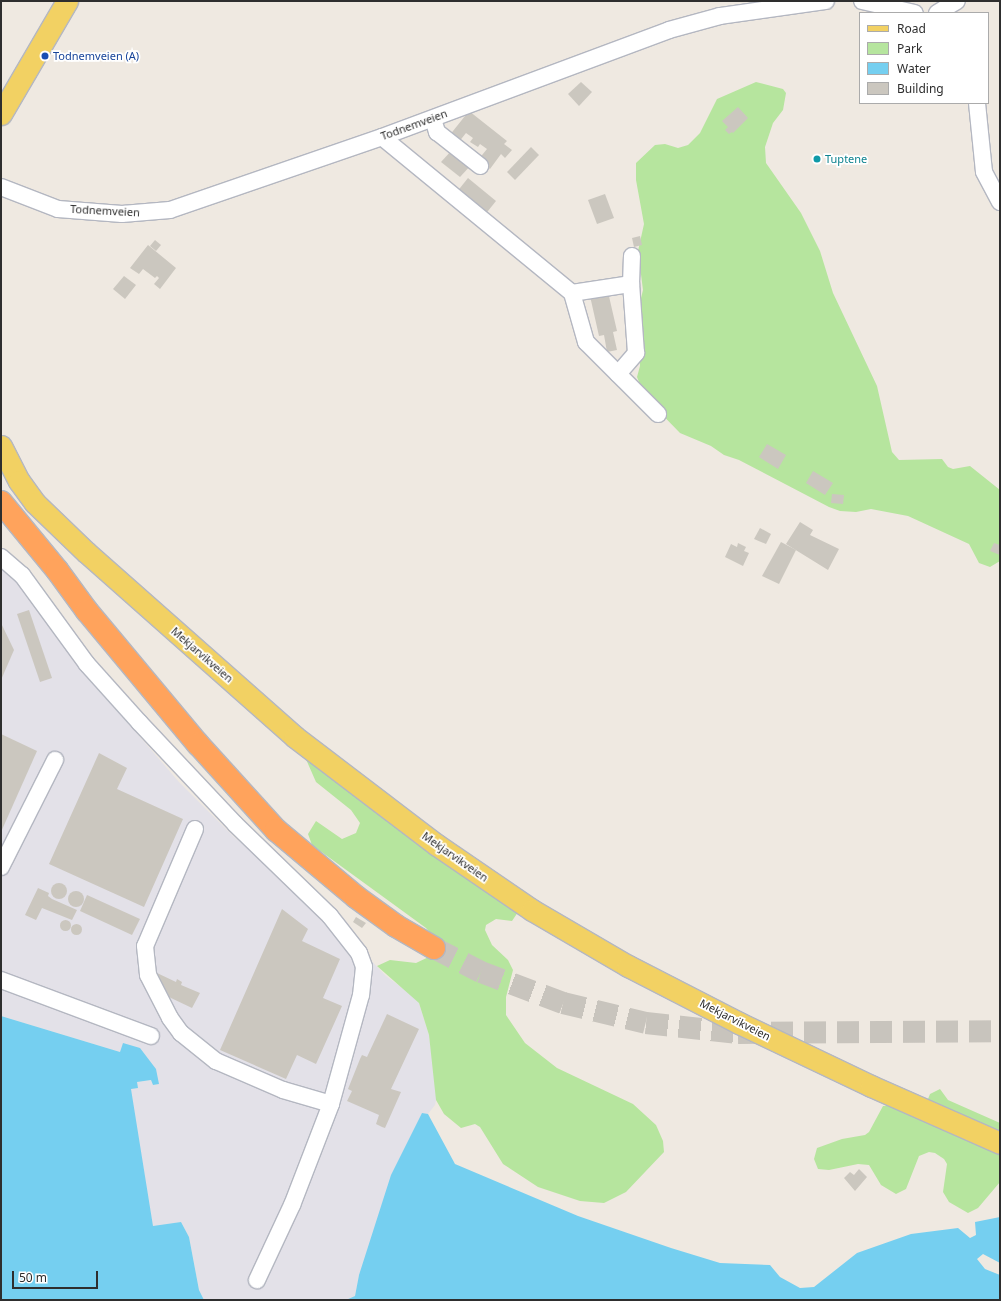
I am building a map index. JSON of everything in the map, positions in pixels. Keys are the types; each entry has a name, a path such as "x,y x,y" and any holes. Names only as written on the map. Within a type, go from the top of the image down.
{"highway":[{"path":"1,502 57,570 87,611 198,744 276,830 356,897 396,926 434,948"},
{"path":"1,518 50,577 87,611"}],"main road":[{"path":"1,114 67,1"},
{"name":"Mekjarvikveien","path":"1,446 19,481 35,503 86,552 295,737 437,845 532,910 628,966 738,1023 1000,1144"}],"street":[{"name":"Todnemveien","path":"1,187 58,209 122,214 152,213 233,190 433,119 669,30 720,16 826,1"},
{"path":"862,1 911,12"},
{"path":"940,12 957,1"},
{"path":"977,104 984,172 1000,202"},
{"path":"433,119 438,132 480,166"},
{"path":"382,137 572,293 586,342 658,414"},
{"path":"618,374 636,353 631,284 632,256"},
{"path":"572,293 631,284"},
{"path":"1,557 22,575 87,664 139,722 235,824 330,916 354,947 364,967 361,995 356,1007 331,1104 292,1205 257,1280"},
{"path":"1,867 54,760"},
{"path":"195,829 146,946 148,975 170,1018 181,1033 216,1061 283,1090 331,1104"},
{"path":"1,980 151,1036"}],"shaded area":[{"path":"1,567 12,575 113,706 179,782 235,838 265,860 331,928 355,944 386,976 416,998 419,1003 429,1035 437,1095 435,1105 428,1114 359,1275 355,1296 346,1300 204,1300 199,1290 189,1237 181,1222 153,1227 130,1088 137,1082 151,1080 153,1085 159,1084 120,1052 1,1016"}],"green space":[{"path":"756,82 783,89 786,93 783,110 773,123 765,147 766,163 801,213 820,251 833,293 877,386 892,452 899,460 942,459 948,467 953,469 970,466 1000,490 1000,561 990,567 979,563 969,544 908,516 871,509 856,512 840,511 829,507 739,460 724,455 711,446 680,433 645,397 637,377 640,366 639,306 643,290 638,251 644,224 636,180 636,163 655,145 665,144 678,148 688,145 700,133 717,99"},
{"path":"305,757 335,762 512,885 523,890 522,906 512,921 496,919 486,925 485,930 492,945 508,960 513,970 506,997 506,1015 525,1043 557,1068 633,1104 656,1125 663,1141 664,1152 626,1192 604,1203 580,1201 538,1187 503,1164 480,1127 475,1124 461,1128 444,1114 436,1100 429,1035 419,1003 377,966 390,960 416,963 435,954 433,936 426,928 312,845 308,834 316,821 342,839 356,833 360,823 351,810 316,782"},
{"path":"940,1089 948,1100 1000,1123 1000,1182 978,1208 968,1213 949,1202 943,1192 947,1164 944,1159 935,1153 929,1152 919,1156 906,1189 896,1194 881,1185 869,1165 858,1164 829,1170 818,1169 814,1159 817,1148 842,1139 865,1135 869,1132 883,1106 926,1104 930,1094"}],"water":[{"path":"1,1016 120,1052 123,1043 140,1048 156,1069 159,1084 153,1085 151,1080 137,1082 138,1088 131,1089 153,1226 181,1222 189,1237 199,1290 204,1300 1,1300"},
{"path":"422,1113 428,1114 455,1164 578,1216 671,1248 720,1263 770,1265 780,1277 800,1288 814,1287 857,1253 911,1234 958,1228 970,1238 976,1235 975,1222 1000,1217 1000,1263 983,1254 977,1259 985,1269 1000,1275 1000,1300 346,1300 355,1296 359,1275 391,1175"}],"building":[{"path":"581,82 592,92 579,106 568,94"},
{"path":"738,107 748,118 733,133 732,132 729,134 725,130 728,127 722,121"},
{"path":"469,111 507,141 504,144 512,150 505,158 501,154 490,169 478,160 487,149 480,144 478,147 470,142 473,138 466,133 458,143 449,136"},
{"path":"531,147 539,155 515,180 507,172"},
{"path":"452,150 472,164 460,177 441,162"},
{"path":"468,178 496,201 484,216 456,193"},
{"path":"605,194 614,218 597,224 588,200"},
{"path":"640,236 642,245 634,247 632,238"},
{"path":"155,240 161,245 156,251 150,246"},
{"path":"148,245 176,268 160,289 154,284 159,278 157,276 155,278 143,269 139,274 130,268"},
{"path":"124,276 136,285 125,299 113,289"},
{"path":"608,292 617,331 613,332 617,350 607,352 604,335 599,336 590,296"},
{"path":"767,444 786,455 778,469 759,457"},
{"path":"813,471 833,483 825,495 806,483"},
{"path":"832,494 844,495 843,504 831,503"},
{"path":"800,522 813,530 810,535 839,549 828,570 786,544"},
{"path":"760,528 771,534 766,544 754,539"},
{"path":"781,542 796,550 779,584 762,576"},
{"path":"738,543 746,547 744,551 749,553 743,566 725,557 731,544 737,547"},
{"path":"994,543 1000,545 1000,555 990,551"},
{"path":"29,610 52,678 40,682 17,614"},
{"path":"1,623 14,650 1,680"},
{"path":"1,734 37,751 1,832"},
{"path":"99,753 127,768 117,789 183,819 144,907 49,864"},
{"path":"56,883 62,883 67,888 65,897 62,899 56,899 51,894 51,888"},
{"path":"38,888 49,893 48,896 52,899 77,910 72,920 42,908 36,920 25,915"},
{"path":"73,891 79,891 84,896 82,905 79,907 73,907 68,902 68,896"},
{"path":"87,895 140,919 132,935 80,911"},
{"path":"282,909 308,929 302,941 340,959 323,998 342,1006 316,1064 297,1055 286,1079 220,1050"},
{"path":"356,917 366,923 362,928 353,922"},
{"path":"65,919 69,921 71,925 69,929 65,931 61,929 59,925 61,921"},
{"path":"76,923 80,925 82,929 80,933 76,935 72,933 70,929 72,925"},
{"path":"157,973 176,982 177,979 182,982 181,985 200,993 192,1008 150,988"},
{"path":"387,1014 419,1029 391,1089 401,1092 385,1128 376,1124 379,1115 347,1101 352,1091 348,1089 360,1059 362,1055 367,1057"},
{"path":"859,1169 867,1177 855,1191 844,1178 850,1172 854,1175"}],"tunnel":[{"path":"434,948 481,972 563,1003 646,1023 738,1033 1000,1031"}],"place":[{"name":"Todnemveien (A)","path":"45,56"},
{"name":"Tuptene","path":"817,159"}]}
